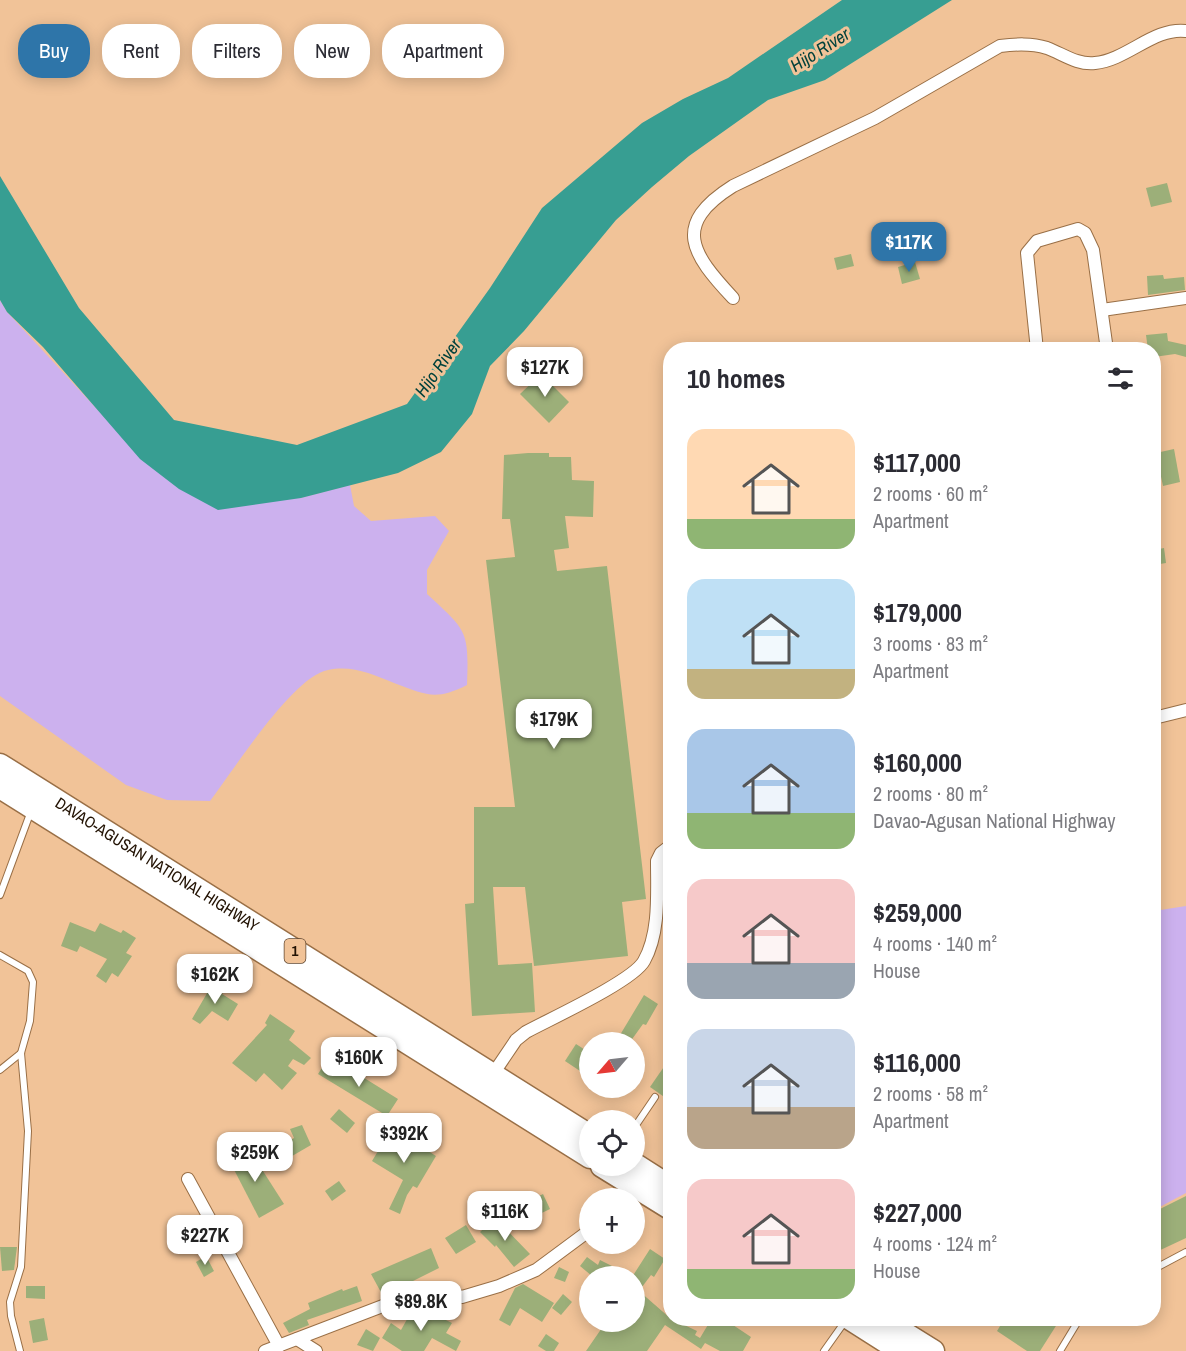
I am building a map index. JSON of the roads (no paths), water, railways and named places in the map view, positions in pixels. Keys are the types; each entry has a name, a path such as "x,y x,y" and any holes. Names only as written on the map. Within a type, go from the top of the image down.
{"highway":[{"name":"DAVAO-AGUSAN NATIONAL HIGHWAY","path":"0,765 487,1083 579,1149"},
{"name":"DAVAO-AGUSAN NATIONAL HIGHWAY","path":"0,787 487,1083 579,1130"},
{"path":"645,1169 663,1178"},
{"path":"614,1176 629,1188"},
{"path":"645,1198 663,1205"},
{"path":"861,1326 901,1351"},
{"path":"893,1326 933,1351"}],"street":[{"path":"733,298 702,265 694,246 694,227 702,212 716,197 733,186 875,118 1000,46 1019,44 1046,48 1075,61 1094,63 1115,59 1164,34 1186,31"},
{"path":"1036,342 1027,253 1037,241 1071,230 1085,233 1093,250 1106,342"},
{"path":"1102,310 1186,298"},
{"path":"1161,716 1186,710"},
{"path":"487,1083 516,1040 526,1032 623,980 643,964 655,924 657,861 663,851"},
{"path":"188,1179 279,1346"},
{"path":"265,1351 414,1294 435,1292 462,1297 500,1286 536,1270 579,1238"},
{"path":"297,1339 316,1351"}],"lane":[{"path":"0,895 33,807"},
{"path":"0,955 28,971 32,977 30,1021 21,1053 28,1131 21,1267 10,1302 11,1316 20,1351"},
{"path":"0,1070 21,1053"},
{"path":"645,1112 655,1097"},
{"path":"1161,1265 1186,1252"},
{"path":"824,1351 842,1326"},
{"path":"1060,1351 1075,1326"}],"water":[{"name":"Hijo River","path":"842,0 952,0 825,80 768,100 689,156 652,187 616,220 524,331 490,366 472,414 441,452 398,473 301,498 218,510 179,489 140,459 43,347 7,312 0,300 0,176 79,308 174,420 297,445 407,404 490,288 542,208 642,123 683,99 728,78"}]}
